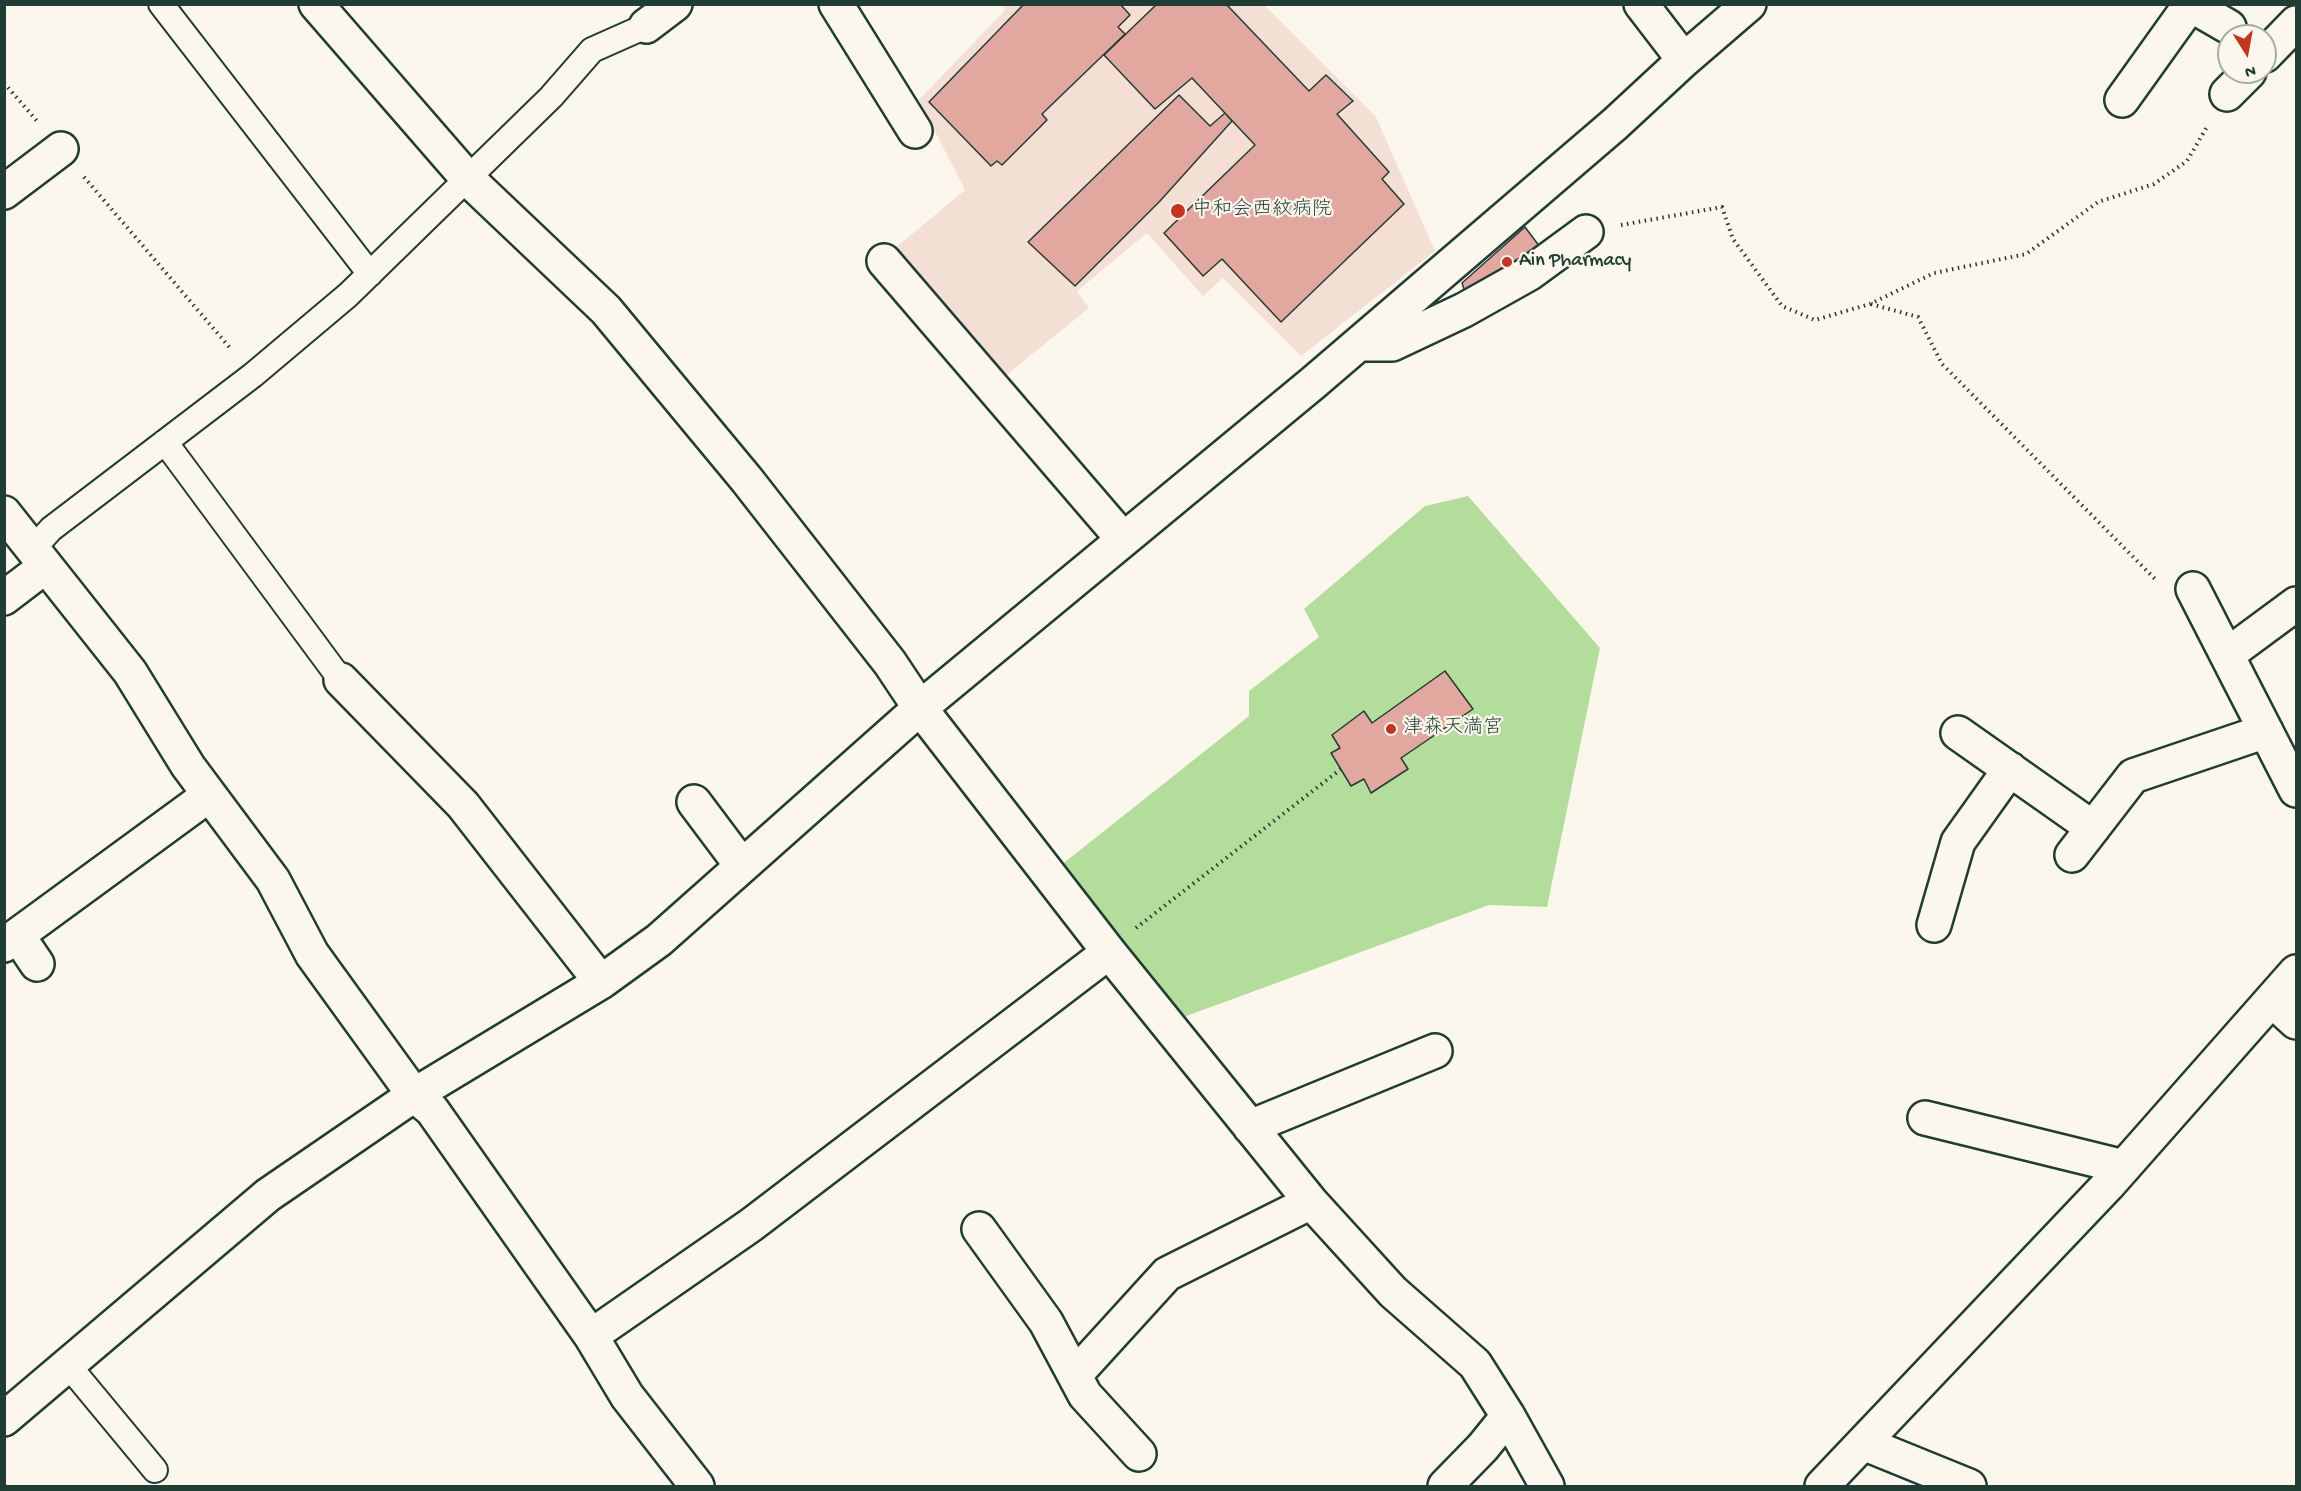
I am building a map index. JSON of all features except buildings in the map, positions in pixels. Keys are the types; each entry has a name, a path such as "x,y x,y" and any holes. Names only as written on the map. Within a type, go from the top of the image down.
{"street":[{"path":"316,4 468,178 606,310 747,480 890,663 920,708 1109,952 1311,1202 1393,1292 1475,1364 1508,1416 1547,1486"},
{"path":"646,26 675,4"},
{"path":"836,4 915,131"},
{"path":"1641,4 1684,60"},
{"path":"4,1419 268,1195 414,1095 601,982 659,940 920,708 1359,344 1615,124 1749,4"},
{"path":"2122,100 2189,5 2224,24"},
{"path":"2277,43 2296,23"},
{"path":"4,192 61,149"},
{"path":"1359,344 1392,344 1464,309 1530,273 1586,232"},
{"path":"884,261 1123,540"},
{"path":"4,513 130,672 188,766 273,880 312,954 414,1095 432,1110 591,1336 627,1396 697,1486"},
{"path":"4,598 40,557"},
{"path":"2193,589 2296,790"},
{"path":"2227,655 2296,604"},
{"path":"340,680 463,805 601,982"},
{"path":"2072,855 2133,776 2266,731"},
{"path":"1958,733 2092,828"},
{"path":"1935,925 1958,842 2010,769"},
{"path":"37,964 11,941 209,795"},
{"path":"694,802 742,866"},
{"path":"591,1336 751,1224 1109,952"},
{"path":"1822,1486 2124,1167 2296,972"},
{"path":"2272,1000 2296,1022"},
{"path":"1250,1127 1435,1051"},
{"path":"1925,1118 2124,1167"},
{"path":"1075,1375 1167,1274 1311,1202"},
{"path":"979,1229 1046,1322 1085,1395 1139,1454"},
{"path":"1445,1486 1483,1447 1508,1416"},
{"path":"1863,1443 1969,1486"}],"lane":[{"path":"161,4 369,274"},
{"path":"40,557 51,529 253,375 348,295 551,97 592,50 646,26"},
{"path":"165,442 340,680"},
{"path":"68,1365 155,1470"}],"path":[{"path":"4,83 253,375"},
{"path":"1586,232 1722,207 1733,239 1782,306 1815,320 1870,304 1934,273 2026,254 2098,202 2154,184 2187,161 2237,84"},
{"path":"1870,304 1918,317 1942,364 2162,586 2178,598 2193,589"},
{"path":"1109,952 1119,940 1341,769"}],"shaded area":[{"name":"中和会西紋病院","path":"1002,4 1264,5 1376,117 1435,251 1301,356 1223,278 1203,296 1147,233 1077,291 1089,308 999,381 888,254 965,190 919,100 1005,10"}],"green space":[{"path":"1468,496 1600,648 1547,907 1489,905 1181,1018 1060,866 1249,716 1249,691 1319,637 1304,609 1425,506"}],"place":[{"name":"中和会西紋病院","path":"1178,211"},
{"name":"Ain Pharmacy","path":"1507,262"},
{"name":"津森天満宮","path":"1391,729"}]}
